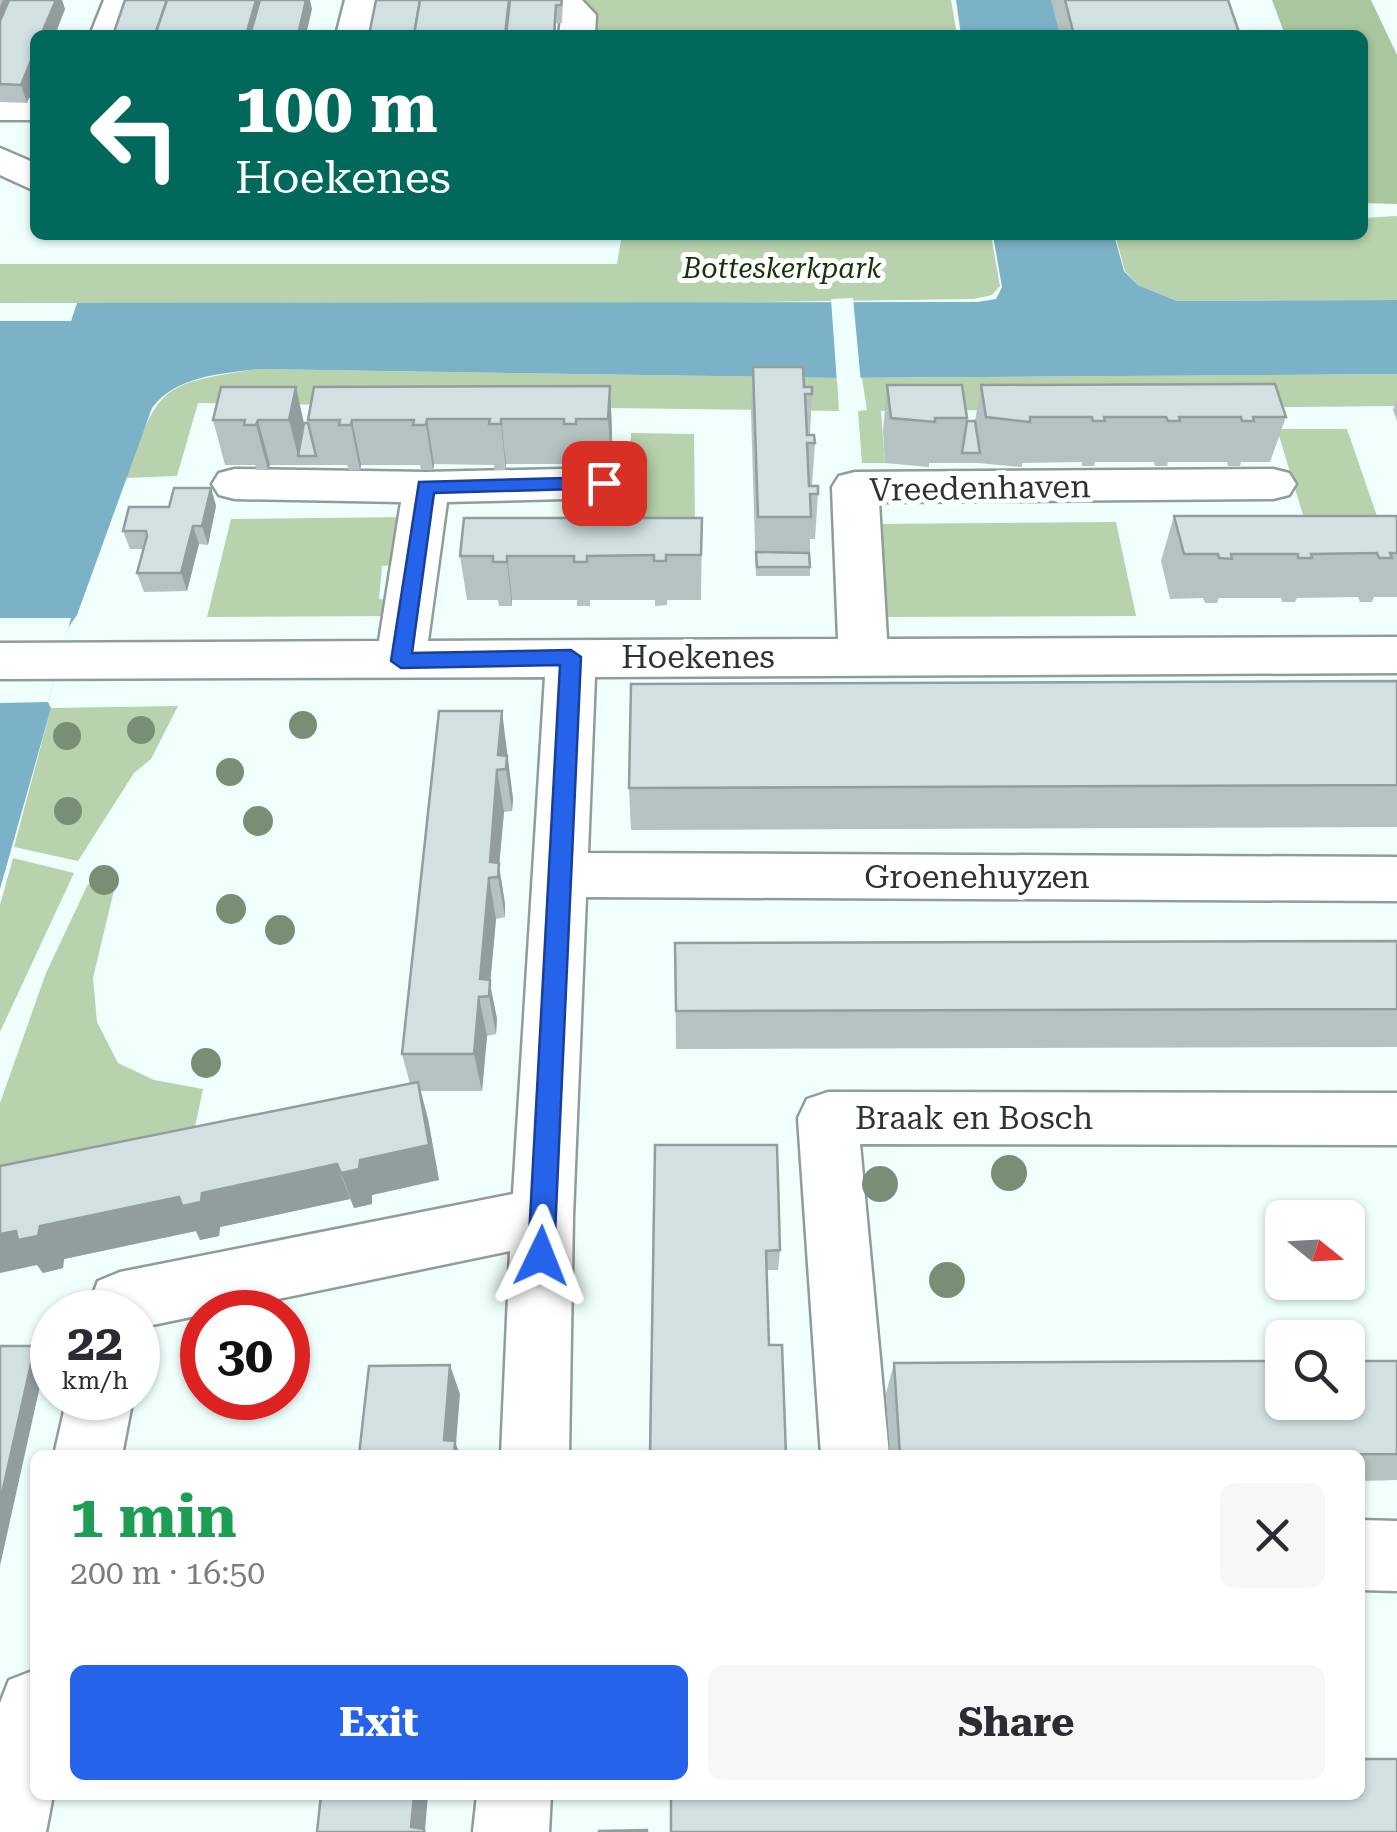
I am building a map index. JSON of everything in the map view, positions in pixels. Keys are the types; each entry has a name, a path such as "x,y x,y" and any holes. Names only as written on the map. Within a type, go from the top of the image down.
{"street":[{"path":"110,30 122,0"},
{"path":"355,30 362,0"},
{"path":"560,0 579,15 577,30"},
{"path":"0,109 30,108"},
{"path":"0,159 30,175"},
{"path":"235,484 426,487 604,483"},
{"name":"Vreedenhaven","path":"862,658 855,488 1272,484"},
{"path":"401,661 426,487"},
{"name":"Hoekenes","path":"0,661 1397,655"},
{"path":"535,1450 542,1216 571,657"},
{"name":"Groenehuyzen","path":"558,875 1397,879"},
{"name":"Braak en Bosch","path":"855,1450 828,1118 1397,1119"},
{"path":"160,1294 542,1216"},
{"path":"89,1450 95,1420"},
{"path":"1365,1556 1397,1556"},
{"path":"8,1832 30,1729"},
{"path":"511,1832 514,1800"}],"green space":[{"path":"585,0 951,0 956,30 590,30"},
{"path":"1272,0 1371,0 1397,55 1397,204 1368,203 1368,30 1283,30"},
{"path":"1397,216 1397,300 1177,301 1138,285 1125,271 1116,240 1368,240 1368,218"},
{"name":"Botteskerkpark","path":"621,240 992,240 1000,286 992,295 973,299 615,304 0,303 0,264 617,264"},
{"path":"257,369 837,378 839,411 198,403 177,476 125,478 146,424 167,395 200,379"},
{"path":"1397,374 1397,406 881,411 885,463 862,463 858,411 867,410 862,378"},
{"path":"1277,429 1347,429 1380,525 1306,525"},
{"path":"631,433 694,434 695,529 627,527"},
{"path":"408,517 401,565 382,566 379,599 395,600 394,616 207,617 231,519"},
{"path":"1116,522 1136,616 882,617 873,524"},
{"path":"178,706 151,759 134,773 78,861 14,847 51,708"},
{"path":"13,858 74,873 0,1032 0,905"},
{"path":"88,884 114,890 93,978 97,1022 118,1063 154,1080 203,1089 188,1160 0,1200 0,1103 46,973"}],"water":[{"path":"956,0 1057,0 1064,30 960,30"},
{"path":"994,240 1115,240 1124,271 1138,285 1177,301 1397,300 1397,374 837,378 258,369 186,383 152,408 77,615 68,628 48,702 51,708 0,889 0,303 977,302 996,299 1002,287"}],"pier":[{"path":"853,298 861,383 837,383 831,299"},
{"path":"0,303 77,303 71,321 0,321"},
{"path":"0,618 71,618 48,702 0,703"}],"building":[{"path":"9,0 56,0 43,30 30,30 30,63 21,85 0,84 0,21"},
{"path":"125,0 167,0 157,30 115,30"},
{"path":"167,0 256,0 247,30 157,30"},
{"path":"260,0 306,0 299,30 251,30"},
{"path":"376,0 420,0 415,30 370,30"},
{"path":"420,0 509,0 506,30 415,30"},
{"path":"510,0 562,0 561,5 556,5 554,30 507,30"},
{"path":"1065,0 1228,0 1238,30 1073,30"},
{"path":"753,367 803,367 804,387 812,387 812,394 805,394 807,435 814,435 815,443 807,443 809,486 818,486 818,494 810,494 811,517 758,517"},
{"path":"1275,384 1286,417 1242,421 1241,417 1179,417 1180,421 1168,421 1166,417 1104,417 1105,421 1093,421 1092,417 1030,417 1030,422 986,417 981,385"},
{"path":"887,385 962,385 967,418 935,418 935,422 891,418"},
{"path":"610,386 608,419 576,419 576,424 564,424 564,419 501,419 501,424 489,424 490,419 427,419 426,425 413,425 414,420 352,420 351,425 339,425 340,420 308,420 314,387"},
{"path":"221,387 296,387 289,420 258,420 256,425 244,425 245,420 213,420"},
{"path":"967,421 975,421 980,453 962,453"},
{"path":"304,423 308,423 316,456 298,456"},
{"path":"174,488 211,488 202,526 193,526 181,573 137,573 147,536 146,531 123,531 129,507 169,507"},
{"path":"1174,516 1397,516 1397,553 1390,553 1392,558 1379,558 1377,553 1311,554 1312,558 1298,558 1298,554 1231,554 1232,559 1219,558 1218,554 1184,554"},
{"path":"464,518 702,518 701,555 666,555 666,561 654,561 654,555 587,556 587,562 574,562 574,556 507,556 507,562 493,562 493,556 460,556"},
{"path":"756,552 809,553 810,567 757,567"},
{"path":"1397,681 1397,785 629,788 631,684"},
{"path":"439,711 502,711 498,755 507,756 506,769 497,770 490,862 499,863 498,877 489,878 480,979 490,980 489,996 479,997 474,1054 402,1054"},
{"path":"1397,941 1397,1009 676,1011 675,943"},
{"path":"418,1082 429,1145 360,1160 359,1169 341,1173 337,1164 202,1193 201,1202 182,1206 179,1197 40,1226 38,1236 18,1240 16,1231 0,1234 0,1166"},
{"path":"655,1145 777,1145 780,1250 766,1251 769,1345 782,1345 786,1450 650,1450"},
{"path":"0,1346 30,1346 30,1368 0,1502"},
{"path":"1265,1361 1265,1420 1365,1420 1365,1361 1397,1361 1397,1454 1365,1454 1365,1450 900,1450 894,1363"},
{"path":"450,1365 444,1440 455,1441 454,1450 360,1450 369,1366"},
{"path":"1365,1759 1397,1759 1397,1832 671,1832 671,1800 1365,1800"},
{"path":"320,1800 414,1800 411,1827 424,1829 424,1832 317,1832"},
{"path":"599,1831 647,1832 599,1832"}],"route":[{"path":"541,1256 571,657 401,661 426,487 604,483"}]}
